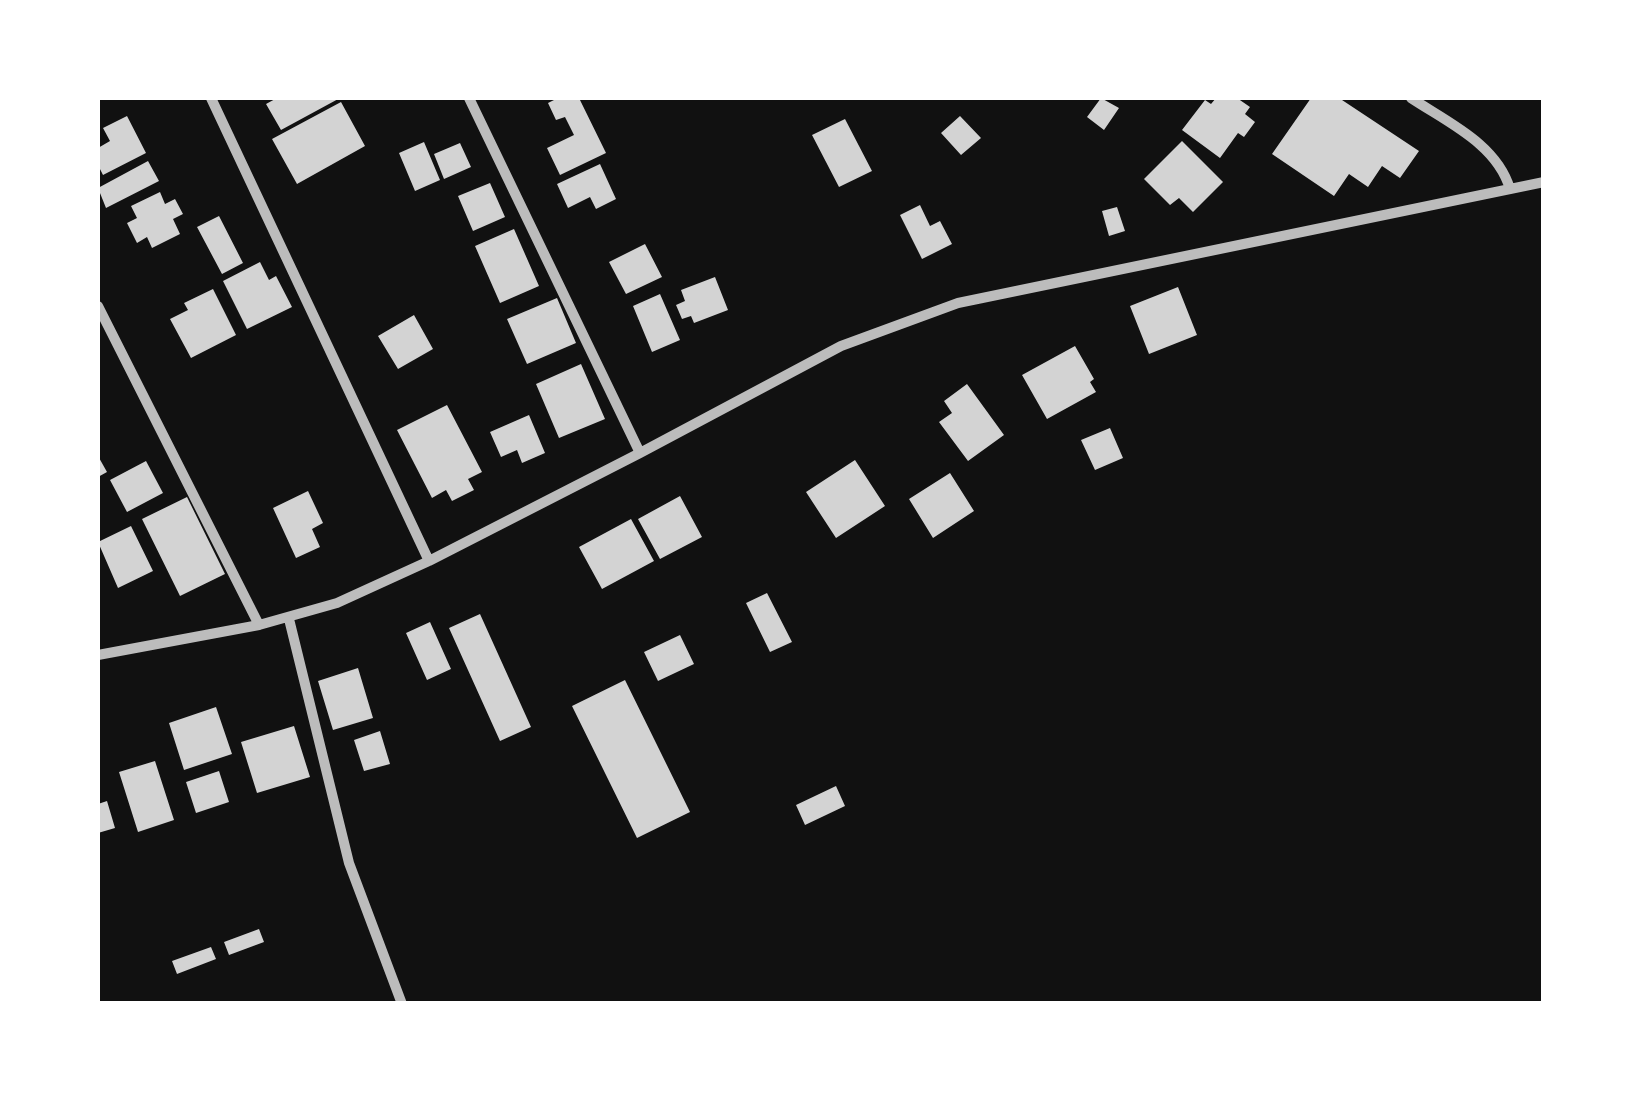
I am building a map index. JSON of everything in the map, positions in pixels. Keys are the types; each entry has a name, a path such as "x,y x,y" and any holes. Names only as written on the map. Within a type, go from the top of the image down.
{"street":[{"path":"211,98 429,560"},
{"path":"469,98 640,453"},
{"path":"1411,98 1490,153 1503,170 1510,189"},
{"path":"98,655 259,626 337,603 640,453 841,346 958,303 1544,182"},
{"path":"98,306 259,626"},
{"path":"289,618 348,862 402,1004"}],"building":[{"path":"277,98 340,98 281,130 266,104"},
{"path":"579,98 606,153 560,175 547,148 574,135 565,117 556,120 548,103"},
{"path":"1101,98 1119,108 1104,130 1087,117"},
{"path":"1216,98 1237,98 1250,107 1245,114 1255,122 1244,137 1238,133 1220,158 1182,130 1205,100 1211,104"},
{"path":"1311,98 1339,98 1419,151 1400,178 1382,166 1368,187 1349,174 1334,196 1272,154"},
{"path":"341,102 365,146 297,184 272,139"},
{"path":"127,116 146,153 103,175 98,165 98,148 110,141 103,128"},
{"path":"960,116 981,138 961,155 941,133"},
{"path":"845,119 872,171 839,187 812,135"},
{"path":"1182,141 1223,182 1193,212 1179,198 1170,205 1144,179"},
{"path":"424,142 440,180 415,191 399,153"},
{"path":"460,143 471,167 444,179 434,154"},
{"path":"148,161 159,181 106,208 98,188"},
{"path":"600,164 616,199 596,209 590,197 568,208 557,184"},
{"path":"490,183 505,217 473,231 458,196"},
{"path":"160,192 165,204 175,199 183,214 173,219 180,234 152,248 147,237 137,243 127,223 137,218 131,206"},
{"path":"920,205 930,226 940,221 952,244 922,259 900,215"},
{"path":"1117,207 1125,231 1109,236 1102,211"},
{"path":"219,216 243,263 222,274 197,227"},
{"path":"514,229 539,286 500,303 475,246"},
{"path":"645,244 662,277 626,294 609,262"},
{"path":"260,262 269,280 276,276 292,307 247,329 223,281"},
{"path":"715,277 728,310 694,323 691,316 682,319 676,305 685,301 681,290"},
{"path":"1178,287 1197,335 1149,354 1130,306"},
{"path":"213,289 236,335 191,358 170,319 188,310 184,303"},
{"path":"660,294 680,340 652,352 633,306"},
{"path":"557,298 576,343 527,364 507,319"},
{"path":"414,315 433,349 398,369 378,336"},
{"path":"1075,346 1094,379 1090,382 1096,392 1047,419 1022,375"},
{"path":"581,364 605,419 559,438 536,384"},
{"path":"967,384 1004,435 968,461 939,422 952,413 944,401"},
{"path":"447,405 482,472 468,479 474,490 452,501 446,490 432,498 397,430"},
{"path":"529,415 545,453 522,463 517,450 501,457 490,432"},
{"path":"1110,428 1123,458 1095,470 1081,440"},
{"path":"98,456 107,472 98,477"},
{"path":"855,460 885,506 836,538 806,492"},
{"path":"146,461 163,493 127,512 110,480"},
{"path":"950,473 974,511 933,538 909,499"},
{"path":"308,491 323,523 312,529 320,547 296,558 273,508"},
{"path":"680,496 702,537 660,559 638,519"},
{"path":"187,497 225,574 180,596 142,519"},
{"path":"631,519 654,561 602,589 579,547"},
{"path":"131,526 153,571 118,588 98,542"},
{"path":"767,593 792,642 770,652 746,603"},
{"path":"480,614 531,727 500,741 449,628"},
{"path":"430,622 451,669 427,680 406,633"},
{"path":"680,635 694,664 658,681 644,652"},
{"path":"358,668 373,718 333,730 318,681"},
{"path":"625,680 690,812 637,838 572,706"},
{"path":"216,707 232,754 184,770 169,723"},
{"path":"294,726 310,777 257,793 241,742"},
{"path":"380,731 390,764 364,771 354,740"},
{"path":"155,761 174,820 138,832 119,772"},
{"path":"219,771 229,802 196,813 186,782"},
{"path":"836,786 845,806 805,825 796,805"},
{"path":"107,801 115,828 98,833 98,804"},
{"path":"259,929 264,942 229,955 224,942"},
{"path":"211,947 216,959 177,974 172,961"}]}
